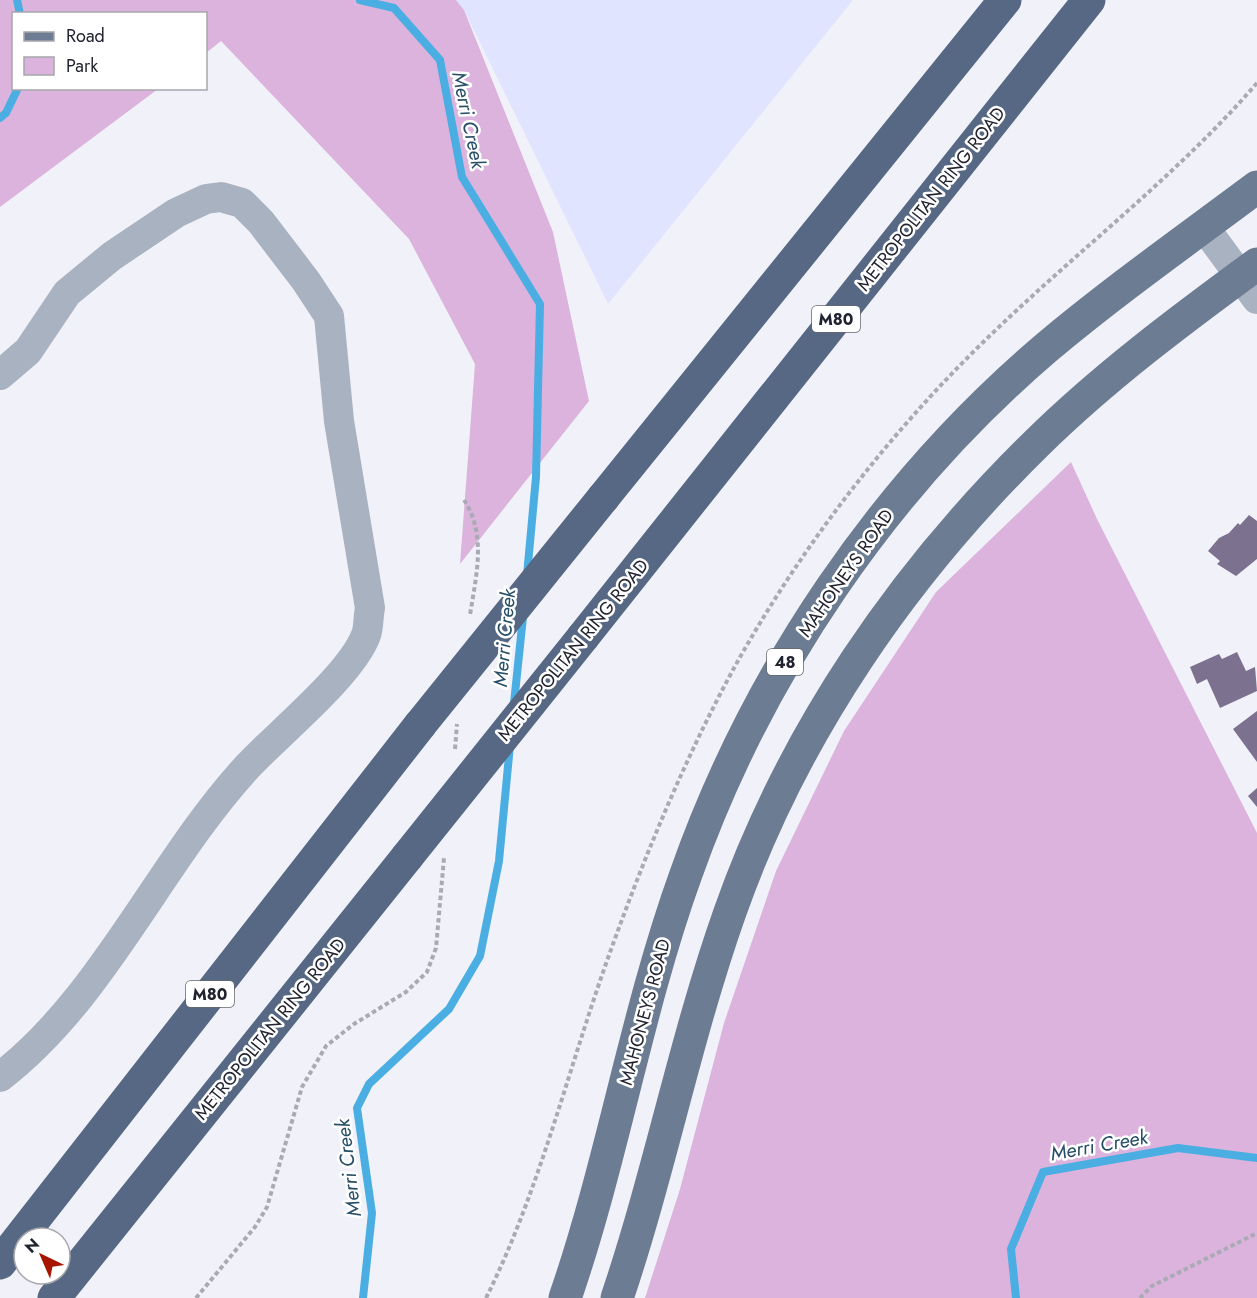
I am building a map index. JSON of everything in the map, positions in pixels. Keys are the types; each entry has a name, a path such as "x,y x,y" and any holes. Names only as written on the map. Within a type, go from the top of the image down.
{"highway":[{"name":"M80","path":"0,1263 420,725 1005,0"},
{"name":"METROPOLITAN RING ROAD","path":"54,1298 583,638 1089,0"}],"main road":[{"name":"MAHONEYS ROAD","path":"565,1298 604,1166 660,950 686,871 723,782 755,714 789,655 828,593 878,525 914,480 977,413 1046,348 1257,188"},
{"path":"617,1298 649,1194 702,995 731,909 764,827 813,731 861,654 915,577 977,505 1038,441 1097,388 1252,280"}],"street":[{"path":"0,375 28,351 67,293 112,256 176,213 206,199 220,197 242,203 261,222 306,281 328,316 339,421 370,608 366,633 358,651 337,677 247,767 199,827 141,910 56,1024 20,1062 0,1077"},
{"path":"1204,227 1252,280"}],"path":[{"path":"1140,1298 1152,1286 1257,1233"}],"shaded area":[{"path":"456,0 853,0 608,304 464,10"}],"green space":[{"path":"0,0 456,0 464,10 553,232 589,401 460,564 475,364 409,239 221,41 207,52 207,12 12,12 12,90 157,90 0,207"},
{"path":"1071,462 1097,519 1257,833 1257,1298 645,1298 680,1189 724,1023 776,871 844,731 936,592"}],"building":[{"path":"1249,515 1257,521 1257,559 1236,576 1217,564 1220,561 1208,551 1219,538 1229,533 1238,523 1240,525"},
{"path":"1237,652 1246,671 1255,667 1257,691 1220,708 1207,679 1197,684 1190,667 1219,654 1222,659"},
{"path":"1257,711 1257,762 1233,729"},
{"path":"1257,788 1257,807 1248,796"}],"waterway":[{"name":"Merri Creek","path":"17,0 20,12"},
{"name":"Merri Creek","path":"360,0 394,8 440,60 462,177 540,304 536,477 527,575"},
{"name":"Merri Creek","path":"0,118 6,113 17,90"},
{"name":"Merri Creek","path":"514,703 523,617"},
{"name":"Merri Creek","path":"363,1298 372,1213 357,1108 369,1084 449,1009 480,956 499,861 510,745"},
{"name":"Merri Creek","path":"1016,1298 1011,1249 1043,1172 1178,1148 1257,1158"}]}
